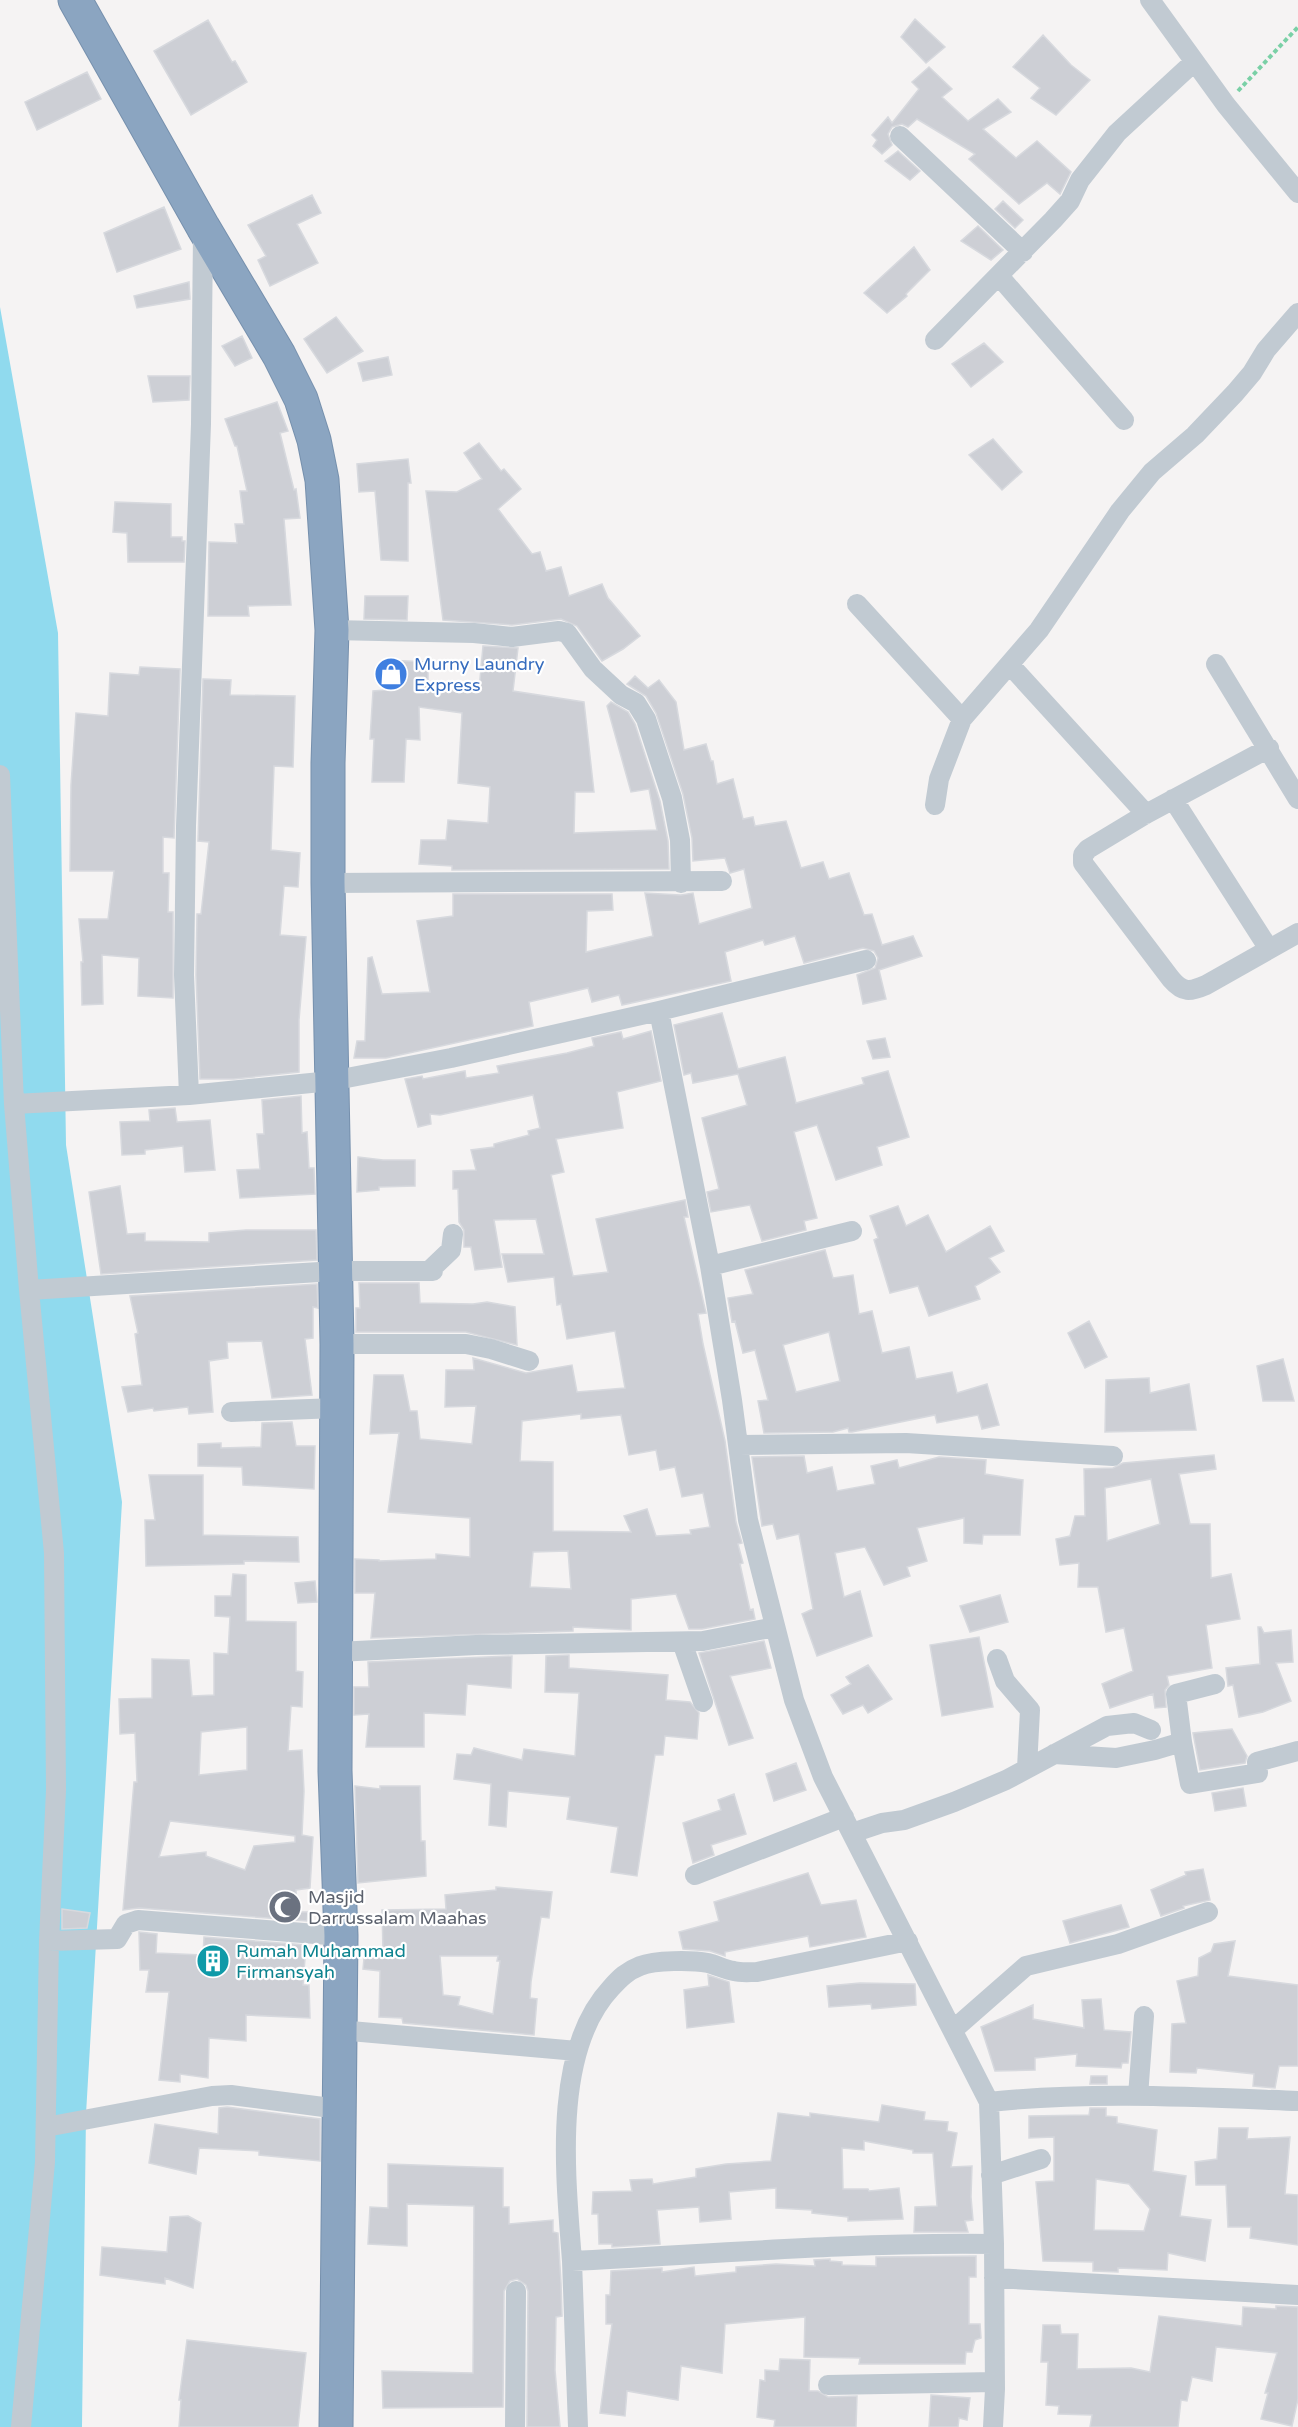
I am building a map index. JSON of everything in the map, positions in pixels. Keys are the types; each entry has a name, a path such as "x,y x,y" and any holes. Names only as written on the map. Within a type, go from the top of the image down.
{"highway":[{"path":"75,0 302,399 314,440 322,480 332,630 328,763 328,882 337,1344 335,1771 341,1936 336,2427"}],"street":[{"path":"1150,0 1226,105 1298,193"},
{"path":"935,340 1023,252 1070,201 1080,180 1118,133 1194,62"},
{"path":"900,136 1023,252"},
{"path":"189,1095 184,975 186,825 201,424 203,227"},
{"path":"999,276 1124,420"},
{"path":"935,805 939,779 962,719 1039,630 1120,511 1152,472 1195,435 1229,400 1252,373 1266,350 1298,313"},
{"path":"856,604 962,719"},
{"path":"332,630 474,633 512,637 548,632 567,633 594,669 621,695 636,703 646,719 672,798 680,840 681,882"},
{"path":"1216,664 1298,799"},
{"path":"1010,665 1146,814"},
{"path":"1269,748 1146,814 1088,849 1083,855 1083,863 1179,989 1193,991 1206,985 1298,933"},
{"path":"0,775 14,1104 54,1553 56,1790 49,1941 45,2162 21,2427"},
{"path":"1173,800 1269,949"},
{"path":"328,882 722,881"},
{"path":"14,1104 189,1095 331,1081 451,1058 659,1011 866,960"},
{"path":"659,1011 710,1266 748,1520 795,1700 823,1778 989,2102 994,2244 993,2427"},
{"path":"710,1266 852,1232"},
{"path":"29,1290 336,1271 431,1271 451,1250 453,1234"},
{"path":"337,1344 465,1344 491,1349 529,1361"},
{"path":"231,1412 337,1408"},
{"path":"738,1445 906,1443 1113,1456"},
{"path":"337,1652 476,1645 703,1641 775,1627"},
{"path":"682,1642 703,1702"},
{"path":"997,1659 1005,1681 1030,1710 1027,1768"},
{"path":"1215,1684 1176,1694 1190,1784 1258,1773 1257,1762 1298,1751"},
{"path":"695,1875 848,1825 904,1820 954,1802 1027,1768 1107,1726 1134,1723 1151,1730"},
{"path":"1054,1754 1116,1758 1182,1742"},
{"path":"953,2030 1026,1966 1118,1944 1208,1912"},
{"path":"49,1941 117,1939 126,1924 138,1920 341,1936"},
{"path":"578,2427 565,2133 577,2051 584,2027 598,2002 624,1974 641,1965 666,1962 707,1963 732,1971 757,1972 908,1941"},
{"path":"1138,2096 1144,2016"},
{"path":"339,2030 577,2051"},
{"path":"46,2127 114,2113 222,2096 339,2109"},
{"path":"989,2102 1044,2097 1138,2096 1298,2101"},
{"path":"991,2175 1041,2159"},
{"path":"572,2260 826,2246 909,2243 994,2244"},
{"path":"994,2278 1298,2295"},
{"path":"515,2427 516,2291"},
{"path":"828,2385 995,2382"}],"path":[{"path":"1226,105 1298,27"}],"water":[{"path":"0,307 58,633 66,1145 122,1502 86,2114 82,2427 0,2427"}],"building":[{"path":"915,19 945,47 926,63 901,37"},
{"path":"208,20 232,62 235,61 247,82 191,115 154,51"},
{"path":"1043,35 1071,65 1090,80 1056,115 1031,98 1040,88 1013,67"},
{"path":"929,67 952,89 942,97 968,121 998,99 1011,112 983,129 1016,158 1037,141 1071,172 1060,194 1047,183 1019,204 969,159 975,154 917,119 908,127 902,124 892,127 888,134 892,145 882,154 873,146 877,140 872,135 888,117 892,123 919,89 912,82"},
{"path":"87,72 101,99 37,130 25,102"},
{"path":"898,151 920,171 910,180 885,161"},
{"path":"312,195 321,213 297,224 318,263 270,286 258,260 266,256 248,225"},
{"path":"1003,201 1023,220 1015,228 995,209"},
{"path":"164,207 181,249 117,272 104,233"},
{"path":"978,226 1003,250 991,260 961,241"},
{"path":"914,247 930,270 906,294 907,296 887,313 864,293"},
{"path":"189,282 190,299 137,308 134,296"},
{"path":"336,317 363,351 327,373 304,339"},
{"path":"242,336 252,358 235,366 222,346"},
{"path":"984,343 1003,362 971,387 952,364"},
{"path":"388,357 392,375 363,381 358,363"},
{"path":"148,376 190,376 189,400 153,402"},
{"path":"277,402 288,431 280,433 294,490 296,489 300,518 284,519 291,605 248,606 249,616 208,616 209,542 237,543 235,524 244,524 240,491 247,491 237,446 235,446 225,419"},
{"path":"993,439 1022,472 1002,490 969,455"},
{"path":"479,443 501,471 504,469 521,489 498,509 532,554 540,552 546,571 561,567 569,596 602,584 608,598 640,636 623,649 602,661 577,626 561,619 512,625 443,620 426,491 457,492 482,479 464,453"},
{"path":"408,459 411,483 408,483 408,561 381,560 375,491 359,492 357,464"},
{"path":"115,502 171,504 171,537 182,537 182,541 185,541 184,562 128,562 127,533 113,532"},
{"path":"365,596 408,596 407,620 364,619"},
{"path":"483,646 518,648 513,691 584,702 594,792 575,792 574,833 657,830 649,789 631,792 607,706 611,702 628,712 635,724 660,801 668,841 669,869 452,870 452,866 419,864 421,840 446,840 448,820 488,823 490,787 458,783 462,713 419,707 420,740 406,739 404,782 372,782 374,739 370,739 373,691 385,690 387,660 428,662 428,692 479,690"},
{"path":"140,667 180,669 174,838 163,837 163,873 169,873 168,912 173,912 173,998 138,996 139,958 102,955 103,1004 82,1005 81,962 83,962 79,919 108,919 114,871 70,871 71,785 76,713 108,716 110,673 139,675"},
{"path":"635,676 648,688 659,680 676,702 684,750 706,744 711,761 713,761 717,784 733,779 743,819 753,817 755,826 786,821 801,868 823,862 829,879 849,873 864,915 872,914 882,945 913,936 922,956 879,970 886,999 863,1004 857,975 875,968 878,958 874,951 863,948 804,963 795,936 765,945 763,940 725,952 731,981 622,1005 619,995 592,1002 588,988 529,1002 533,1026 386,1058 354,1058 357,1041 365,1041 368,958 372,957 382,994 430,992 417,921 453,916 453,894 612,894 613,910 587,911 586,952 653,936 645,893 681,895 693,893 699,924 752,908 744,869 730,873 725,858 693,861 692,838 683,794 656,713 646,696 627,684"},
{"path":"203,679 231,680 230,695 295,696 293,767 274,766 271,850 300,853 298,887 284,886 280,935 306,937 299,1020 299,1072 234,1079 200,1079 196,975 197,914 201,914 209,842 198,841"},
{"path":"722,1013 738,1069 785,1057 796,1103 864,1084 862,1078 888,1071 909,1137 877,1147 882,1165 836,1180 817,1125 794,1132 817,1218 804,1221 806,1230 762,1241 750,1205 711,1212 707,1192 719,1189 702,1118 747,1105 738,1074 693,1083 691,1073 684,1075 674,1025"},
{"path":"651,1031 661,1081 617,1092 623,1128 556,1139 564,1172 551,1175 573,1276 608,1272 596,1219 685,1200 688,1217 684,1217 706,1313 698,1314 703,1344 725,1441 736,1522 742,1543 738,1544 743,1563 740,1564 750,1610 753,1609 755,1619 702,1629 689,1629 676,1594 631,1599 631,1630 573,1627 573,1631 371,1638 375,1593 355,1593 355,1559 379,1561 436,1559 436,1554 470,1557 470,1518 388,1512 399,1433 370,1434 374,1375 403,1375 410,1411 417,1411 420,1439 472,1444 476,1406 445,1407 446,1370 474,1370 473,1358 526,1373 572,1365 577,1392 625,1388 615,1331 567,1339 561,1304 557,1305 554,1277 508,1282 502,1254 544,1254 536,1219 494,1220 502,1267 475,1270 471,1247 464,1247 464,1230 459,1222 458,1189 453,1189 453,1171 476,1170 471,1150 494,1147 494,1144 529,1135 528,1131 540,1128 533,1095 440,1115 430,1114 431,1124 418,1127 405,1079 422,1076 423,1079 465,1071 466,1078 499,1073 497,1066 594,1046 592,1038 621,1032 623,1039","holes":["581,1414 581,1419 621,1415 629,1455 656,1450 660,1470 675,1467 682,1497 703,1493 710,1527 690,1530 691,1534 656,1536 647,1509 624,1516 631,1532 553,1531 553,1462 520,1461 522,1421","568,1551 571,1589 530,1587 533,1552"]},
{"path":"885,1038 890,1057 873,1059 867,1041"},
{"path":"301,1096 302,1133 307,1132 309,1168 314,1168 315,1194 240,1198 237,1170 260,1169 257,1134 264,1134 262,1100"},
{"path":"175,1108 177,1122 210,1120 215,1170 185,1172 183,1146 145,1150 145,1154 122,1155 120,1122 150,1121 149,1110"},
{"path":"358,1157 415,1160 415,1186 379,1187 379,1190 357,1192"},
{"path":"120,1186 127,1234 145,1233 145,1241 209,1242 209,1233 246,1230 316,1230 317,1260 101,1274 89,1192"},
{"path":"898,1206 906,1226 928,1215 946,1252 990,1226 1004,1251 989,1258 1000,1272 975,1286 980,1299 929,1316 918,1286 890,1293 874,1240 878,1238 870,1216"},
{"path":"825,1250 833,1278 853,1275 859,1314 872,1311 882,1353 909,1347 916,1379 952,1372 957,1393 987,1384 999,1425 982,1429 978,1415 937,1423 935,1415 852,1432 849,1432 848,1428 833,1432 764,1433 758,1401 768,1400 755,1350 743,1353 735,1321 732,1322 728,1298 753,1294 745,1270","holes":["829,1332 840,1381 796,1392 783,1345"]},
{"path":"359,1283 419,1283 420,1303 487,1302 515,1307 517,1345 466,1332 356,1332 356,1308 360,1308"},
{"path":"317,1284 318,1308 313,1307 313,1338 305,1339 312,1395 272,1398 262,1341 227,1342 228,1358 209,1361 213,1412 189,1414 188,1407 154,1411 153,1408 128,1412 122,1387 142,1385 135,1334 138,1333 130,1296"},
{"path":"1089,1321 1107,1357 1085,1368 1068,1333"},
{"path":"1283,1359 1294,1401 1263,1401 1257,1366"},
{"path":"1149,1378 1150,1393 1189,1384 1196,1430 1105,1432 1106,1380"},
{"path":"292,1422 296,1446 315,1446 314,1489 243,1485 242,1467 198,1466 198,1444 221,1443 221,1448 261,1447 262,1423"},
{"path":"1214,1455 1216,1469 1179,1474 1190,1524 1210,1524 1211,1578 1231,1574 1240,1619 1206,1625 1212,1668 1167,1676 1169,1685 1165,1690 1166,1707 1155,1708 1153,1694 1110,1708 1102,1684 1133,1671 1124,1628 1106,1632 1098,1587 1078,1587 1079,1563 1060,1565 1056,1539 1070,1536 1075,1516 1085,1516 1084,1469 1113,1468 1123,1463","holes":["1151,1479 1160,1524 1107,1541 1105,1488"]},
{"path":"804,1456 807,1473 832,1467 837,1491 875,1484 871,1466 897,1460 899,1468 939,1457 986,1460 985,1474 1023,1480 1020,1535 983,1535 982,1544 964,1543 964,1518 917,1528 927,1561 907,1567 910,1576 884,1585 865,1547 835,1553 844,1597 860,1591 872,1636 817,1656 802,1614 813,1609 799,1534 777,1539 773,1524 762,1526 752,1457"},
{"path":"149,1475 203,1475 203,1535 298,1537 299,1562 244,1561 244,1564 146,1566 145,1520 155,1520"},
{"path":"233,1574 246,1575 246,1621 296,1622 296,1671 303,1672 302,1707 291,1706 288,1751 302,1750 304,1791 302,1835 313,1837 310,1888 296,1890 297,1912 308,1912 307,1921 139,1908 123,1910 134,1782 137,1782 135,1733 120,1734 119,1699 152,1698 152,1659 189,1660 192,1696 214,1695 214,1653 228,1654 230,1617 215,1616 215,1596 231,1596","holes":["247,1727 247,1770 199,1775 201,1732","170,1821 295,1836 295,1842 254,1846 245,1870 206,1856 206,1852 159,1857"]},
{"path":"315,1581 317,1602 298,1603 295,1583"},
{"path":"1000,1595 1008,1622 970,1632 960,1606"},
{"path":"1258,1627 1261,1627 1264,1633 1291,1630 1293,1662 1276,1663 1291,1701 1263,1712 1239,1717 1233,1685 1228,1686 1226,1668 1260,1664"},
{"path":"979,1637 993,1707 942,1716 930,1645"},
{"path":"764,1641 771,1668 730,1676 753,1738 729,1745 699,1653"},
{"path":"569,1655 569,1668 668,1675 666,1700 690,1702 699,1713 697,1739 665,1736 663,1755 655,1755 637,1876 611,1872 618,1827 567,1819 570,1797 508,1791 506,1827 489,1825 491,1784 454,1779 457,1754 471,1755 474,1748 522,1760 524,1749 575,1756 579,1693 545,1692 546,1656"},
{"path":"512,1656 511,1688 467,1684 465,1715 424,1713 424,1747 366,1747 369,1714 354,1715 354,1687 369,1687 368,1662"},
{"path":"868,1665 892,1699 868,1713 863,1705 843,1714 831,1695 851,1684 846,1677"},
{"path":"1232,1729 1247,1756 1245,1763 1200,1770 1193,1733"},
{"path":"796,1763 806,1790 774,1801 766,1774"},
{"path":"355,1786 380,1789 380,1786 420,1786 421,1841 425,1841 426,1876 358,1883"},
{"path":"1243,1788 1246,1806 1215,1811 1212,1793"},
{"path":"734,1794 746,1834 711,1845 714,1855 693,1863 683,1823 721,1810 718,1800"},
{"path":"1203,1869 1210,1900 1183,1906 1184,1908 1161,1916 1151,1890 1186,1875 1185,1872"},
{"path":"808,1873 821,1905 856,1900 866,1937 810,1947 808,1936 725,1952 725,1956 710,1951 683,1949 679,1932 719,1921 714,1902"},
{"path":"496,1887 552,1892 549,1918 541,1917 531,1982 530,1998 537,1999 534,2035 403,2023 402,2018 379,2017 380,1971 363,1969 365,1948 383,1952 382,1910 446,1909 445,1895 496,1890","holes":["440,1956 498,1956 497,1961 500,1961 493,2014 458,2005 460,1997 443,1995"]},
{"path":"1121,1905 1129,1927 1070,1943 1063,1921"},
{"path":"62,1909 90,1913 87,1928 62,1929"},
{"path":"139,1932 157,1934 156,1953 203,1955 204,1937 306,1945 303,1985 309,1985 310,2018 246,2015 246,2041 209,2038 208,2078 180,2074 180,2082 159,2080 169,1992 146,1992 149,1970 140,1970"},
{"path":"1235,1941 1228,1976 1298,1985 1298,2066 1279,2066 1275,2088 1253,2086 1254,2074 1197,2068 1196,2073 1170,2072 1172,2024 1186,2023 1177,1981 1198,1976 1199,1958 1211,1952 1214,1944"},
{"path":"708,1975 729,1982 734,2022 687,2028 684,1990 709,1986"},
{"path":"860,1983 915,1984 916,2005 872,2009 871,2004 829,2007 827,1986"},
{"path":"1101,1999 1104,2030 1131,2032 1128,2063 1122,2063 1121,2068 1076,2066 1077,2054 1035,2058 1035,2070 995,2071 981,2027 1033,2005 1033,2019 1084,2028 1082,2000"},
{"path":"1091,2076 1107,2076 1107,2084 1090,2084"},
{"path":"882,2105 925,2112 924,2120 948,2122 947,2131 957,2133 951,2167 972,2166 973,2220 965,2221 968,2232 914,2232 915,2207 937,2206 933,2153 913,2153 913,2150 864,2141 864,2150 842,2148 843,2189 868,2189 869,2191 899,2188 903,2219 848,2221 848,2217 812,2213 812,2210 776,2208 776,2188 729,2192 731,2219 700,2222 699,2207 657,2210 660,2244 612,2247 612,2244 599,2244 598,2214 592,2214 593,2192 632,2191 630,2180 652,2179 653,2184 696,2177 696,2169 771,2161 778,2113 810,2117 810,2113 879,2122"},
{"path":"227,2107 320,2119 320,2161 259,2155 259,2151 199,2148 196,2174 149,2163 155,2124 218,2134 219,2108"},
{"path":"1090,2108 1106,2108 1106,2116 1117,2117 1117,2123 1157,2130 1153,2171 1186,2176 1180,2216 1211,2220 1205,2261 1168,2253 1167,2270 1118,2268 1118,2272 1093,2271 1093,2262 1043,2261 1036,2182 1054,2181 1054,2137 1029,2138 1029,2116 1089,2115","holes":["1096,2179 1129,2184 1150,2209 1144,2231 1094,2230"]},
{"path":"1219,2128 1248,2128 1247,2139 1290,2137 1285,2194 1298,2195 1298,2245 1250,2238 1251,2227 1228,2227 1226,2185 1196,2185 1195,2162 1217,2159"},
{"path":"388,2164 503,2168 503,2207 509,2207 509,2224 553,2220 553,2232 558,2233 561,2283 562,2316 556,2317 555,2370 560,2427 527,2427 528,2291 526,2285 517,2279 510,2281 504,2291 503,2407 383,2408 382,2371 473,2373 474,2206 407,2204 407,2246 368,2244 370,2207 388,2208"},
{"path":"188,2216 201,2223 193,2288 165,2278 165,2284 100,2275 102,2247 167,2252 170,2217"},
{"path":"976,2256 976,2277 969,2277 969,2324 980,2324 981,2338 975,2340 972,2352 966,2352 965,2364 859,2364 860,2358 804,2357 805,2317 725,2324 722,2373 681,2366 678,2400 627,2391 625,2416 600,2413 612,2324 606,2324 606,2295 610,2295 611,2271 662,2268 662,2272 694,2267 695,2276 736,2272 736,2267 776,2264 815,2266 814,2260 830,2259 830,2261 842,2262 842,2265 876,2266 876,2257"},
{"path":"1276,2306 1298,2307 1298,2399 1292,2426 1261,2419 1268,2393 1265,2393 1277,2353 1216,2347 1212,2381 1192,2377 1187,2401 1181,2400 1178,2427 1090,2427 1092,2415 1058,2414 1059,2406 1046,2405 1048,2362 1041,2362 1043,2325 1060,2325 1061,2334 1078,2334 1077,2369 1131,2368 1150,2372 1159,2316 1242,2326 1243,2307 1276,2309"},
{"path":"187,2340 306,2353 298,2427 179,2427 181,2400 179,2400"},
{"path":"780,2359 810,2360 809,2391 818,2391 828,2397 857,2396 856,2427 774,2427 775,2420 757,2417 760,2380 765,2381 765,2370 779,2371"},
{"path":"931,2395 970,2398 967,2420 959,2418 958,2427 929,2427"}],"place":[{"name":"Murny Laundry Express","path":"391,674"},
{"name":"Masjid Darrussalam Maahas","path":"285,1907"},
{"name":"Rumah Muhammad Firmansyah","path":"213,1961"}]}
